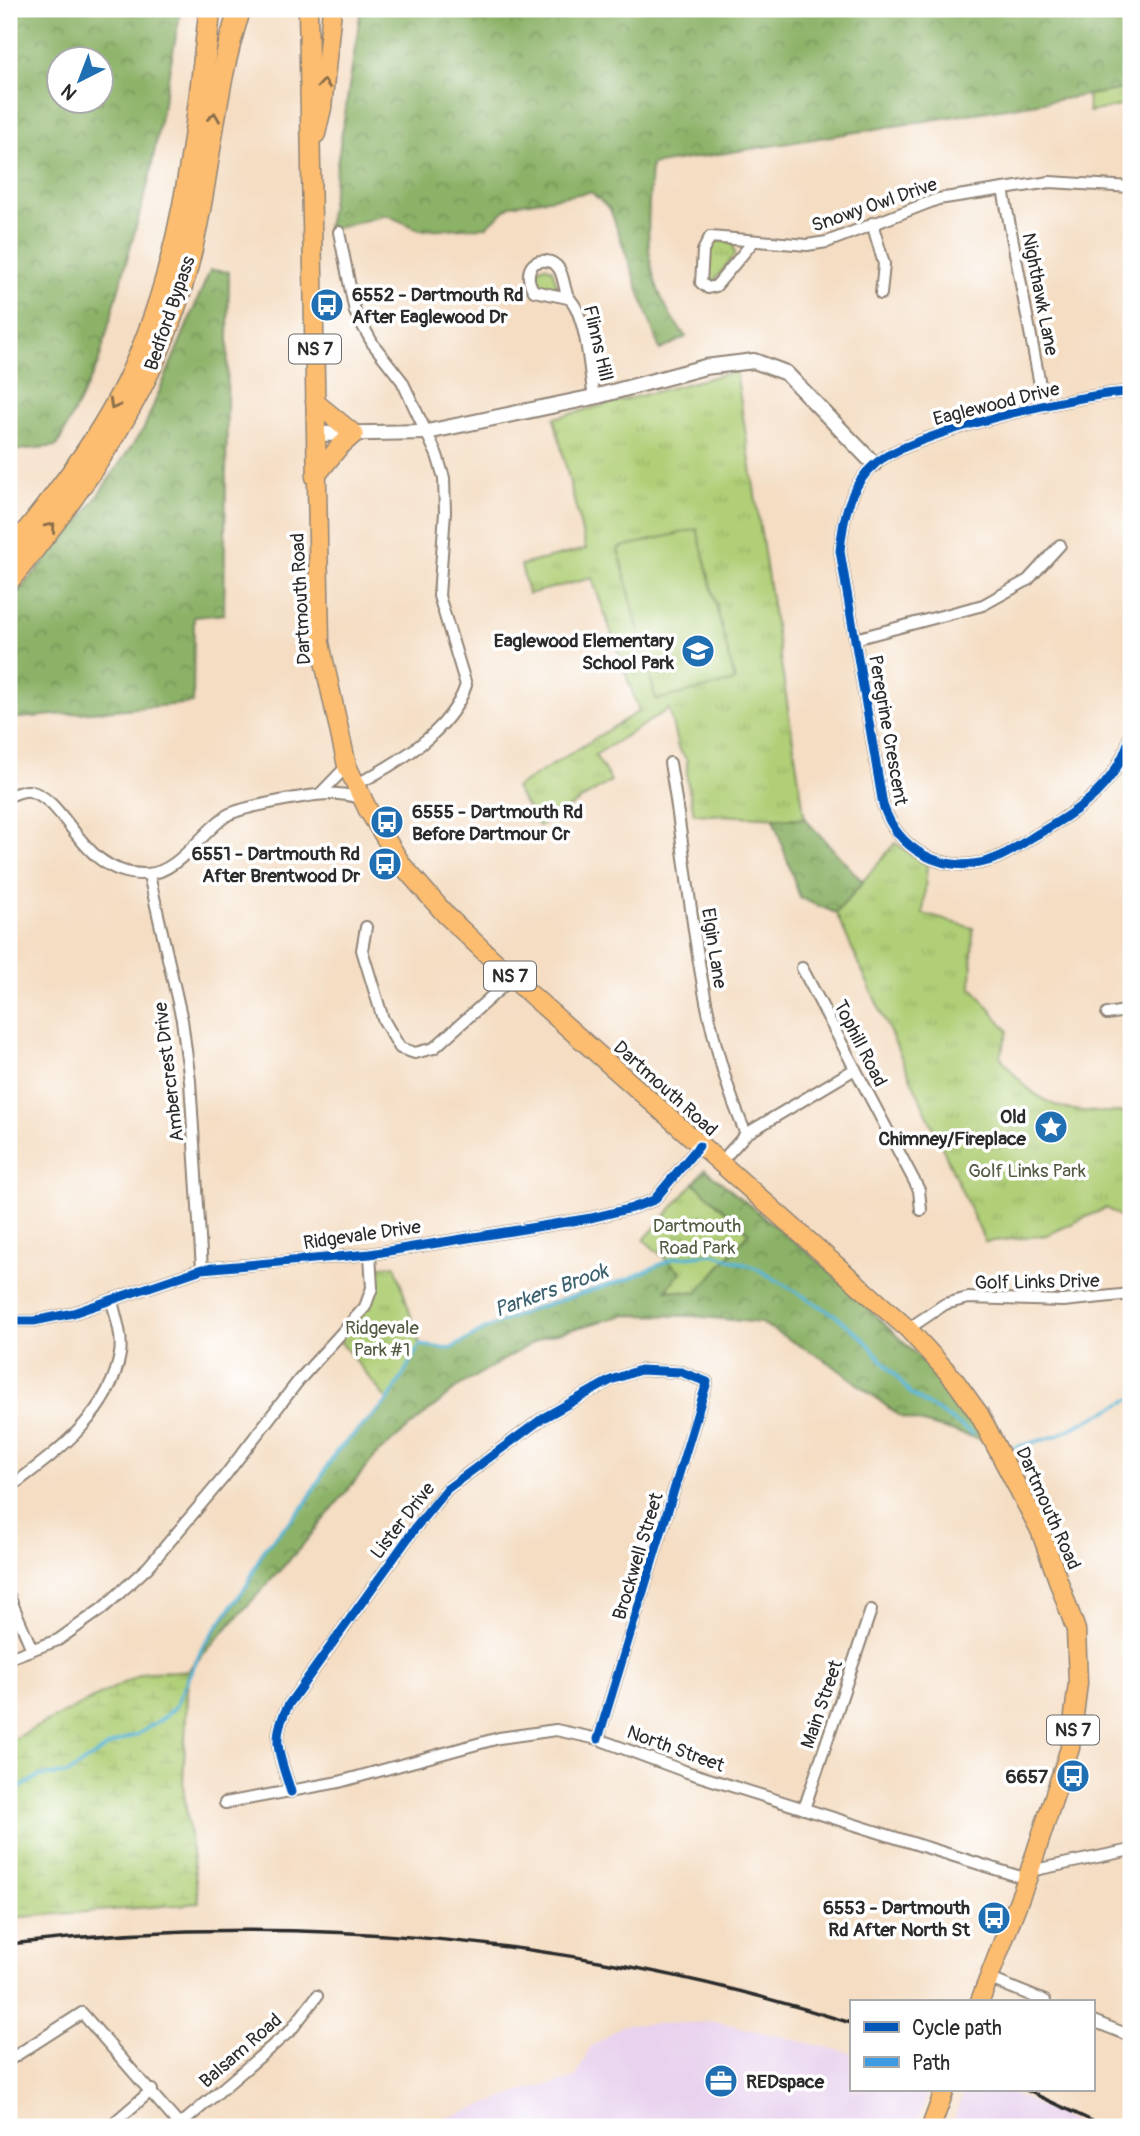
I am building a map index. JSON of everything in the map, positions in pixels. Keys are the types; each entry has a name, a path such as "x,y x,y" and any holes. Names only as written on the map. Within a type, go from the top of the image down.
{"highway":[{"name":"Bedford Bypass","path":"9,554 92,443 133,371 156,311 181,222 190,177 210,9"},
{"name":"Bedford Bypass","path":"9,580 61,514 116,436 148,377 180,293 195,234 222,69 240,9"}],"main road":[{"name":"Dartmouth Road","path":"308,9 308,106 313,151 315,477 320,643 347,766 358,792 402,865 446,915 719,1164 908,1329 953,1378 979,1414 1004,1457 1040,1530 1076,1630 1078,1683 1070,1748 1028,1875 980,2000"},
{"name":"Dartmouth Road","path":"313,151 322,108 332,9"},
{"path":"315,402 354,433 315,477"},
{"path":"934,2124 945,2090"}],"street":[{"name":"Snowy Owl Drive","path":"752,243 716,286 708,288 701,283 703,251 710,237 752,243 827,242 938,199 1050,182 1131,187"},
{"name":"Nighthawk Lane","path":"1003,188 1044,406"},
{"path":"872,223 884,264 881,294"},
{"path":"9,796 27,790 41,795 84,845 108,866 130,874 149,874 177,860 208,828 230,813 320,794 358,792 441,725 456,707 466,685 439,596 445,512 443,478 427,432 402,381 373,344 355,312 346,279 339,232"},
{"name":"Flinns Hill","path":"568,298 576,306 594,397"},
{"path":"315,434 427,432 594,397 705,367 754,361 786,373 874,464"},
{"name":"Eaglewood Drive","path":"874,464 899,447 1044,406 1131,392"},
{"name":"Peregrine Crescent","path":"874,464 853,493 842,527 840,551 883,805 890,825 924,857 938,863 962,866 991,861 1076,812 1118,769 1131,733"},
{"path":"855,639 955,614 994,600 1028,580 1060,545"},
{"name":"Elgin Lane","path":"670,763 713,1045 727,1091 746,1134"},
{"path":"320,794 347,766"},
{"name":"Ambercrest Drive","path":"149,874 182,1020 190,1081 202,1269"},
{"path":"366,927 362,950 383,1019 400,1048 415,1053 434,1048 512,978"},
{"name":"Tophill Road","path":"802,968 919,1190 921,1210"},
{"path":"1107,1014 1131,1010"},
{"path":"719,1164 746,1134 855,1069"},
{"name":"Ridgevale Drive","path":"9,1321 34,1321 112,1301 202,1269 370,1254 592,1218 632,1208 654,1200 699,1146"},
{"name":"Ridgevale Drive","path":"9,1658 31,1647 58,1640 103,1608 148,1567 224,1477 299,1380 365,1307 372,1288 370,1254"},
{"name":"Golf Links Drive","path":"908,1329 945,1304 968,1298 1063,1301 1131,1294"},
{"path":"9,1488 64,1446 88,1419 115,1373 121,1352 112,1301"},
{"name":"Lister Drive","path":"291,1793 278,1750 278,1725 289,1704 441,1494 542,1418 611,1380 640,1370 681,1372 707,1382"},
{"name":"Brockwell Street","path":"598,1739 707,1382"},
{"path":"9,1596 31,1647"},
{"name":"Main Street","path":"804,1809 871,1610"},
{"name":"North Street","path":"225,1803 291,1793 499,1738 556,1730 598,1739 687,1772 1028,1875"},
{"path":"1028,1875 1131,1850"},
{"path":"988,1978 1043,2000"},
{"name":"Balsam Road","path":"181,2126 291,2031 317,1996"},
{"path":"9,2060 82,2013 181,2126"},
{"path":"1094,2021 1131,2036"},
{"path":"109,2127 152,2090"}],"shaded area":[{"path":"719,2022 850,2053 850,2090 929,2090 914,2127 419,2127 530,2089 574,2079 591,2047 623,2025"},
{"path":"965,2090 1005,2090 1086,2127 951,2127"}],"green space":[{"path":"9,9 181,9 149,180 98,364 57,446 9,451"},
{"path":"361,9 1131,9 1131,88 651,165 648,234 653,275 671,316 686,337 660,350 610,209 591,192 511,205 486,227 420,230 387,215 327,230"},
{"path":"1131,88 1131,104 1089,112 1087,95"},
{"path":"712,240 733,242 735,254 714,281 703,277"},
{"path":"545,266 552,269 559,291 539,287 533,281 534,270"},
{"path":"210,270 229,272 224,614 194,617 193,703 9,719 9,601 76,527 144,428"},
{"name":"Eaglewood Elementary School Park","path":"736,371 805,819 694,814 687,780 687,760 678,748 669,709 595,755 611,781 539,826 515,788 639,711 592,578 528,594 521,565 586,549 554,418"},
{"path":"697,529 735,681 656,700 618,548"},
{"path":"773,818 805,819 863,882 836,913 800,898"},
{"name":"Golf Links Park","path":"895,843 927,865 923,914 973,928 971,986 1008,1031 1000,1056 1015,1075 1028,1089 1056,1105 1088,1112 1131,1112 1131,1223 1106,1208 1047,1235 985,1242 836,913"},
{"path":"705,1169 823,1265 950,1387 984,1440 901,1417 830,1363 761,1323 694,1316 625,1315 543,1337 459,1386 377,1454 301,1547 188,1671 247,1586 264,1549 304,1506 335,1453 388,1401 420,1345 450,1349 487,1328 525,1312 628,1279 668,1261 681,1272 666,1290 697,1293 749,1233 694,1183"},
{"name":"Dartmouth Road Park","path":"694,1183 750,1233 697,1293 665,1290 681,1272 644,1240"},
{"name":"Ridgevale Park #1","path":"395,1265 420,1345 388,1401 338,1339 378,1289 378,1271 382,1266"},
{"path":"188,1671 183,1786 199,1903 9,1918 9,1741 145,1672"}],"waterway":[{"name":"Parkers Brook","path":"9,1800 20,1788 39,1776 67,1774 110,1745 138,1734 175,1707 203,1646 247,1585 264,1549 304,1506 335,1453 388,1401 420,1345 450,1349 487,1328 532,1309 628,1279 674,1258 714,1254 756,1268 835,1315 863,1338 911,1394 973,1434"},
{"name":"Parkers Brook","path":"1013,1448 1056,1436 1131,1399"}],"railway":[{"path":"9,1944 115,1934 222,1930 328,1932 434,1939 540,1952 645,1970 749,1994 850,2023"},
{"path":"1026,2090 1105,2127"}],"cycle path":[{"path":"1131,392 1076,399 998,417 922,440 894,452 875,464 859,482 849,504 840,551 883,805 899,835 923,855 938,861 971,864 994,859 1012,850 1068,816 1095,794 1117,767 1131,733"},
{"path":"9,1321 34,1321 73,1313 202,1269 370,1254 591,1218 632,1208 654,1200 699,1146"},
{"path":"291,1792 278,1748 279,1728 289,1704 416,1527 447,1489 543,1418 611,1380 640,1370 681,1372 707,1382 598,1739"}],"place":[{"name":"6552 - Dartmouth Rd After Eaglewood Dr","path":"327,305"},
{"name":"Eaglewood Elementary School Park","path":"698,651"},
{"name":"6555 - Dartmouth Rd Before Dartmour Cr","path":"387,822"},
{"name":"6551 - Dartmouth Rd After Brentwood Dr","path":"385,864"},
{"name":"Old Chimney/Fireplace","path":"1051,1127"},
{"name":"6657","path":"1073,1776"},
{"name":"6553 - Dartmouth Rd After North St","path":"994,1918"},
{"name":"REDspace","path":"721,2081"}]}
